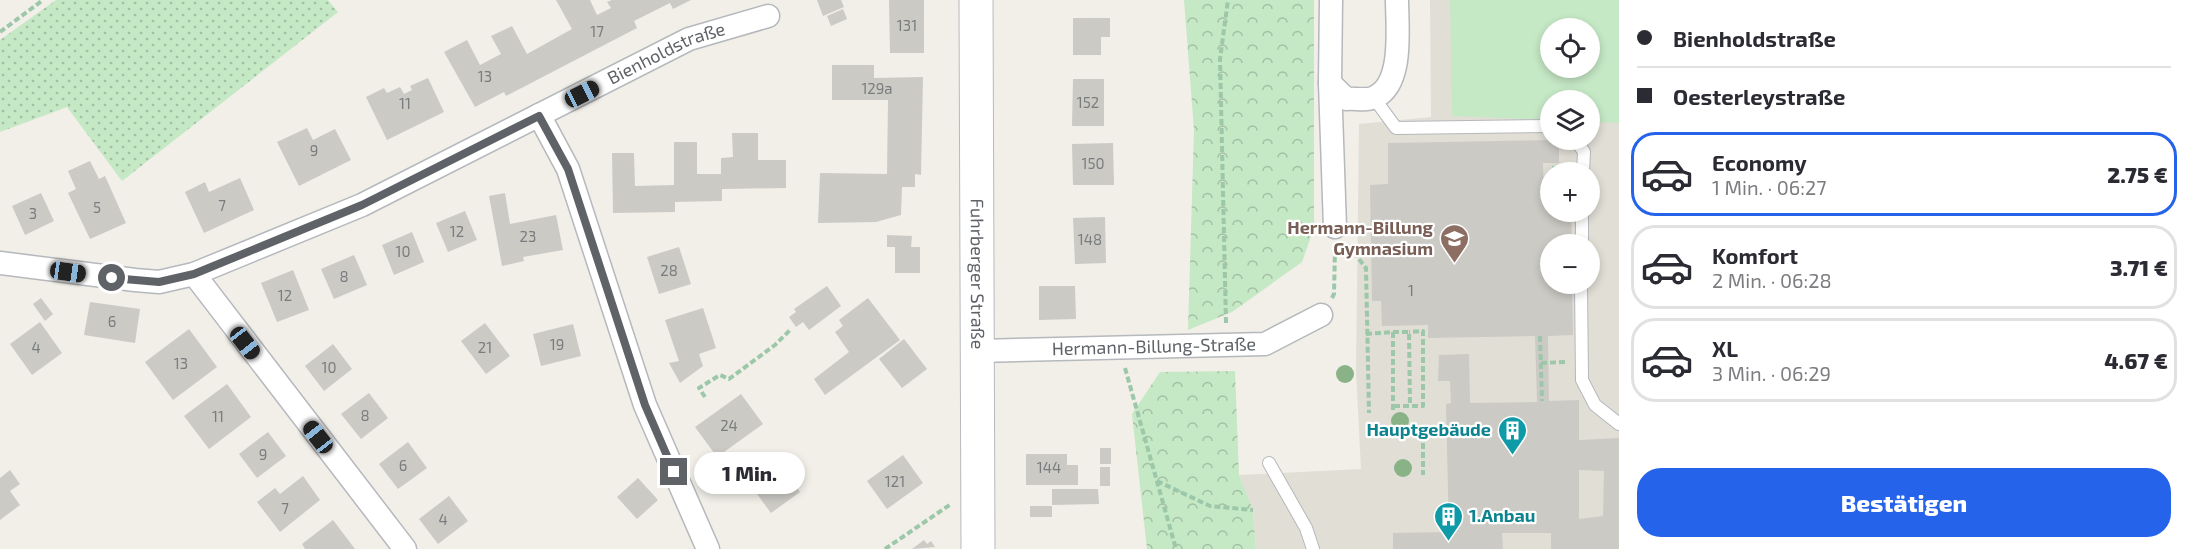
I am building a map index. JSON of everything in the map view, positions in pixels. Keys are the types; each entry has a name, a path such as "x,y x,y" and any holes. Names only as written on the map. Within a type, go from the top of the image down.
{"main road":[{"name":"Fuhrberger Straße","path":"975,0 978,549"}],"street":[{"path":"1332,0 1330,83 1335,227"},
{"path":"1330,83 1346,99 1374,98 1392,82 1398,47 1397,0"},
{"name":"Bienholdstraße","path":"0,263 159,282 194,274 362,205 689,39 768,16"},
{"path":"539,116 568,169 645,405 708,549"},
{"path":"194,274 405,549"},
{"name":"Hermann-Billung-Straße","path":"978,351 1265,344 1321,315"}],"lane":[{"path":"1374,98 1396,128 1540,126"},
{"path":"1581,294 1582,380 1595,405 1619,424"},
{"path":"1269,463 1306,528 1313,549"}],"path":[{"path":"0,32 43,0"},
{"path":"1226,345 1220,59 1228,0"},
{"path":"1321,315 1334,294 1335,227"},
{"path":"1335,227 1365,268 1369,413"},
{"path":"705,397 699,388 720,375 729,379 775,345 790,330"},
{"path":"1366,334 1423,331 1423,409 1394,406"},
{"path":"1393,332 1393,412"},
{"path":"1409,332 1410,406"},
{"path":"1540,336 1542,401"},
{"path":"1123,347 1126,375 1176,549"},
{"path":"1541,363 1581,361"},
{"path":"1423,443 1423,475"},
{"path":"1157,481 1210,506 1253,510"},
{"path":"885,549 953,502 978,499"}],"shaded area":[{"name":"Hermann-Billung Gymnasium","path":"1430,0 1619,0 1619,549 1256,549 1253,510 1239,475 1361,469 1356,371 1359,124 1431,117"}],"green space":[{"path":"56,0 328,0 338,12 122,181 67,107 0,132 0,40"},
{"path":"1184,0 1314,0 1314,228 1302,262 1232,312 1188,330 1194,130"},
{"path":"1450,0 1619,0 1619,123 1600,122 1600,90 1540,90 1540,120 1452,116"},
{"path":"1235,371 1239,475 1253,510 1256,549 1147,549 1132,414 1160,372"}],"building":[{"path":"556,0 590,0 597,15 611,8 607,2 612,0 691,0 673,9 670,3 634,21 637,28 506,96 504,92 475,107 444,52 467,40 480,65 501,54 491,36 512,26 527,54 572,29"},
{"path":"817,0 841,0 844,7 823,16"},
{"path":"889,0 924,0 924,53 890,53"},
{"path":"843,9 847,19 831,26 827,16"},
{"path":"1073,18 1110,18 1110,37 1101,37 1101,55 1073,55"},
{"path":"832,65 874,65 874,78 923,77 921,175 915,174 915,187 902,187 901,215 876,222 818,223 820,173 887,174 888,100 832,100"},
{"path":"428,78 444,112 387,140 366,97 384,88 387,93 400,87 404,94 412,90 410,86"},
{"path":"1073,79 1104,79 1104,126 1072,126"},
{"path":"307,128 313,140 335,129 351,160 299,186 277,142"},
{"path":"732,133 758,133 758,160 786,160 786,188 722,189 722,201 675,202 675,212 613,213 612,153 634,153 635,186 674,185 674,142 697,142 697,174 721,174 721,158 733,157"},
{"path":"1540,140 1540,150 1559,150 1559,162 1540,162 1540,222 1571,222 1572,234 1540,234 1540,294 1572,294 1573,335 1548,336 1549,401 1579,400 1579,440 1619,438 1619,549 1551,549 1551,533 1502,533 1503,549 1393,549 1393,533 1449,532 1446,404 1451,403 1450,381 1438,381 1439,355 1469,354 1470,403 1537,402 1535,336 1428,338 1428,325 1382,326 1381,301 1372,301 1370,185 1388,184 1388,143","holes":["1579,470 1604,471 1603,516 1579,519"]},
{"path":"1113,143 1114,185 1073,185 1072,144"},
{"path":"90,161 99,179 105,176 126,223 90,239 68,193 76,189 68,171"},
{"path":"240,178 254,210 204,233 185,192 205,182 209,192"},
{"path":"41,193 54,221 25,235 12,206"},
{"path":"505,193 510,224 556,215 563,250 523,257 524,261 502,266 489,196"},
{"path":"465,211 477,240 448,252 436,223"},
{"path":"1105,217 1106,263 1075,264 1073,218"},
{"path":"412,232 424,262 394,275 382,245"},
{"path":"887,235 912,236 911,247 920,247 920,273 895,273 895,247 887,247"},
{"path":"679,247 691,284 659,294 647,257"},
{"path":"354,255 367,285 334,299 321,269"},
{"path":"293,270 309,310 277,322 261,283"},
{"path":"827,286 841,306 809,330 803,322 796,327 789,317 796,312 794,309"},
{"path":"1039,286 1075,286 1076,319 1039,320"},
{"path":"41,298 53,314 45,321 33,304"},
{"path":"868,298 900,340 825,395 814,379 849,352 835,332 843,326 839,320"},
{"path":"90,302 140,309 135,343 84,335"},
{"path":"703,308 716,348 699,354 703,366 680,383 669,363 679,361 665,320"},
{"path":"40,322 62,353 32,375 10,344"},
{"path":"485,323 510,356 486,374 461,341"},
{"path":"573,324 581,356 541,366 533,334"},
{"path":"189,329 217,367 173,400 145,362"},
{"path":"904,339 927,369 902,388 879,359"},
{"path":"333,344 352,369 324,391 305,366"},
{"path":"227,384 251,417 209,449 184,416"},
{"path":"369,393 388,418 361,439 341,414"},
{"path":"741,394 763,424 717,457 695,427"},
{"path":"268,432 286,456 257,478 239,454"},
{"path":"408,442 427,468 398,489 379,464"},
{"path":"1100,448 1111,448 1111,464 1100,464"},
{"path":"1026,454 1067,454 1067,465 1078,465 1078,485 1026,485"},
{"path":"903,455 923,483 887,509 867,481"},
{"path":"781,465 800,492 771,513 751,486"},
{"path":"1100,467 1110,467 1110,486 1100,486"},
{"path":"10,470 20,484 10,491 20,505 0,520 0,478"},
{"path":"303,476 320,500 280,532 257,502 275,488 280,494"},
{"path":"638,478 658,500 637,519 617,497"},
{"path":"1052,489 1098,489 1099,504 1052,505"},
{"path":"449,496 468,521 438,544 419,519"},
{"path":"1030,506 1052,506 1052,517 1030,517"},
{"path":"333,520 355,549 305,549 302,544"},
{"path":"924,540 927,544 931,541 935,547 912,549"}],"place":[{"name":"Hermann-Billung Gymnasium","path":"1454,264"},
{"name":"Hauptgebäude","path":"1512,456"},
{"name":"1.Anbau","path":"1448,542"}],"route":[{"path":"112,278 159,282 194,274 362,205 539,116 568,169 645,405 674,472"}]}
